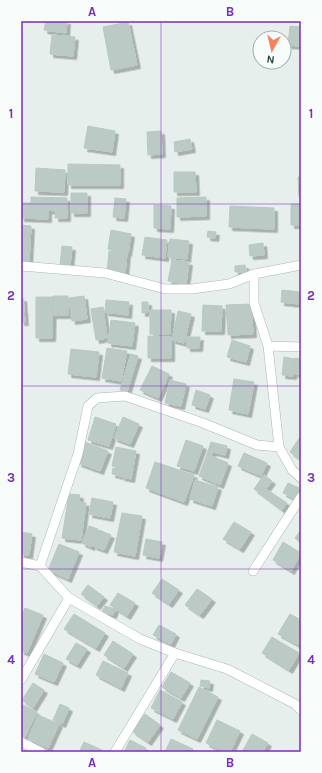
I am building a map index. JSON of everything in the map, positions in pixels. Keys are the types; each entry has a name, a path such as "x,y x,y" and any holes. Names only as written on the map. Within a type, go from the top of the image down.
{"street":[{"path":"21,266 105,273 164,289 192,289 229,284 254,274 301,265"},
{"path":"254,274 254,303 268,346 279,447 292,470 301,478"},
{"path":"268,346 301,347"},
{"path":"40,566 78,454 88,406 97,398 125,396 204,423 257,445 279,447"},
{"path":"253,571 301,497"},
{"path":"21,562 40,566 69,598 140,639 228,669 295,704 301,710"},
{"path":"21,680 69,598"},
{"path":"115,752 175,652"},
{"path":"21,742 41,752"}],"building":[{"path":"46,21 67,21 66,33 44,30"},
{"path":"128,22 137,65 111,70 103,27"},
{"path":"290,26 301,27 299,46 292,45 292,30 290,30"},
{"path":"52,35 75,37 73,56 50,54"},
{"path":"88,126 115,131 112,152 84,148"},
{"path":"161,131 162,154 148,155 147,132"},
{"path":"190,139 192,149 175,152 174,142"},
{"path":"68,164 120,165 120,185 68,185"},
{"path":"36,168 65,170 64,192 35,191"},
{"path":"174,172 195,172 196,192 174,192"},
{"path":"298,177 301,177 301,197 299,197"},
{"path":"71,193 87,193 87,213 71,213"},
{"path":"31,197 67,198 67,218 55,218 56,211 48,210 48,219 21,218 21,203 31,203"},
{"path":"206,197 206,216 177,217 177,198"},
{"path":"115,198 126,199 124,218 113,217"},
{"path":"291,204 301,204 301,225 291,225"},
{"path":"154,205 171,206 170,229 154,228"},
{"path":"230,206 274,208 274,229 229,227"},
{"path":"21,225 31,226 29,263 21,263"},
{"path":"111,230 131,234 128,253 108,249"},
{"path":"208,231 216,232 215,238 207,237"},
{"path":"145,237 167,240 165,258 142,255"},
{"path":"170,239 189,241 187,259 168,257"},
{"path":"263,243 264,255 250,256 249,245"},
{"path":"62,246 72,247 70,266 60,265"},
{"path":"109,251 127,253 125,274 107,272"},
{"path":"172,260 189,262 186,284 168,281"},
{"path":"245,265 246,272 235,272 235,266"},
{"path":"282,290 300,292 299,304 281,302"},
{"path":"53,296 68,296 68,315 53,315"},
{"path":"84,296 87,319 72,321 69,298"},
{"path":"36,297 53,297 52,338 36,338"},
{"path":"21,298 23,298 25,322 21,322"},
{"path":"106,300 129,302 128,315 105,312"},
{"path":"142,302 148,302 148,312 142,313"},
{"path":"251,304 253,334 228,335 226,305"},
{"path":"203,305 222,306 221,331 202,331"},
{"path":"103,307 107,338 96,340 91,309"},
{"path":"150,310 171,310 170,334 150,334"},
{"path":"178,311 191,314 184,343 172,340"},
{"path":"111,320 135,323 132,346 108,343"},
{"path":"148,336 171,337 171,358 148,358"},
{"path":"187,337 200,337 199,348 187,348"},
{"path":"232,340 250,346 246,362 227,357"},
{"path":"107,348 127,351 121,381 102,378"},
{"path":"71,349 99,352 96,377 68,374"},
{"path":"131,354 138,356 127,392 120,390"},
{"path":"284,357 295,359 293,376 282,375"},
{"path":"295,358 301,359 301,374 295,374"},
{"path":"152,366 169,374 158,398 140,390"},
{"path":"234,379 254,382 248,414 229,410"},
{"path":"170,380 186,384 181,406 165,403"},
{"path":"196,390 210,395 205,409 192,405"},
{"path":"95,417 116,424 109,446 88,440"},
{"path":"123,417 139,424 130,444 114,438"},
{"path":"300,437 301,438 301,460 290,452"},
{"path":"186,440 203,446 194,471 177,466"},
{"path":"85,442 108,451 100,471 78,463"},
{"path":"211,442 227,446 225,455 213,452 211,455 207,454"},
{"path":"116,447 136,451 131,479 121,477 123,468 112,466"},
{"path":"244,453 267,463 261,476 238,466"},
{"path":"207,454 228,463 220,485 199,476"},
{"path":"155,462 194,475 184,502 146,488"},
{"path":"113,468 121,469 120,476 112,474"},
{"path":"264,475 272,481 266,489 287,503 282,510 254,489"},
{"path":"195,480 218,487 212,506 190,499"},
{"path":"288,483 301,489 297,500 283,493"},
{"path":"69,494 80,495 79,502 86,503 81,540 62,538"},
{"path":"92,498 113,502 110,518 89,514"},
{"path":"122,513 142,516 135,556 114,552"},
{"path":"234,522 251,532 240,549 223,539"},
{"path":"89,526 98,529 91,547 82,543"},
{"path":"99,530 111,535 104,550 93,546"},
{"path":"301,530 301,543 295,538"},
{"path":"21,532 32,534 29,555 21,554"},
{"path":"146,539 162,542 159,558 143,555"},
{"path":"283,542 301,553 291,571 273,560"},
{"path":"59,544 79,552 68,579 48,570"},
{"path":"162,579 179,590 169,604 152,593"},
{"path":"88,585 104,597 97,606 81,594"},
{"path":"197,589 212,599 200,615 185,605"},
{"path":"118,593 135,603 127,616 110,605"},
{"path":"105,606 115,609 113,615 102,612"},
{"path":"25,608 43,615 27,653 21,651 21,618"},
{"path":"74,614 105,633 96,648 64,629"},
{"path":"290,614 301,620 301,639 298,645 278,634"},
{"path":"159,625 176,634 171,644 153,635"},
{"path":"272,637 299,653 289,670 262,653"},
{"path":"113,641 133,654 124,668 104,655"},
{"path":"76,643 87,649 77,665 66,659"},
{"path":"44,654 63,663 54,682 35,674"},
{"path":"103,661 128,673 121,688 96,675"},
{"path":"171,672 190,683 181,698 162,687"},
{"path":"201,680 210,681 209,688 200,686"},
{"path":"33,683 44,690 33,708 22,700"},
{"path":"199,687 218,697 197,739 178,730"},
{"path":"160,690 182,702 173,719 151,708"},
{"path":"21,704 37,712 25,737 21,735"},
{"path":"60,704 69,708 62,724 53,720"},
{"path":"145,714 160,725 148,742 132,731"},
{"path":"38,715 59,724 48,748 28,739"},
{"path":"217,720 240,731 230,752 224,752 206,743"},
{"path":"252,734 268,743 263,752 242,752"},
{"path":"171,739 193,749 192,752 165,752"},
{"path":"130,740 146,748 145,752 124,752"},
{"path":"84,742 102,750 101,752 79,752"}]}
